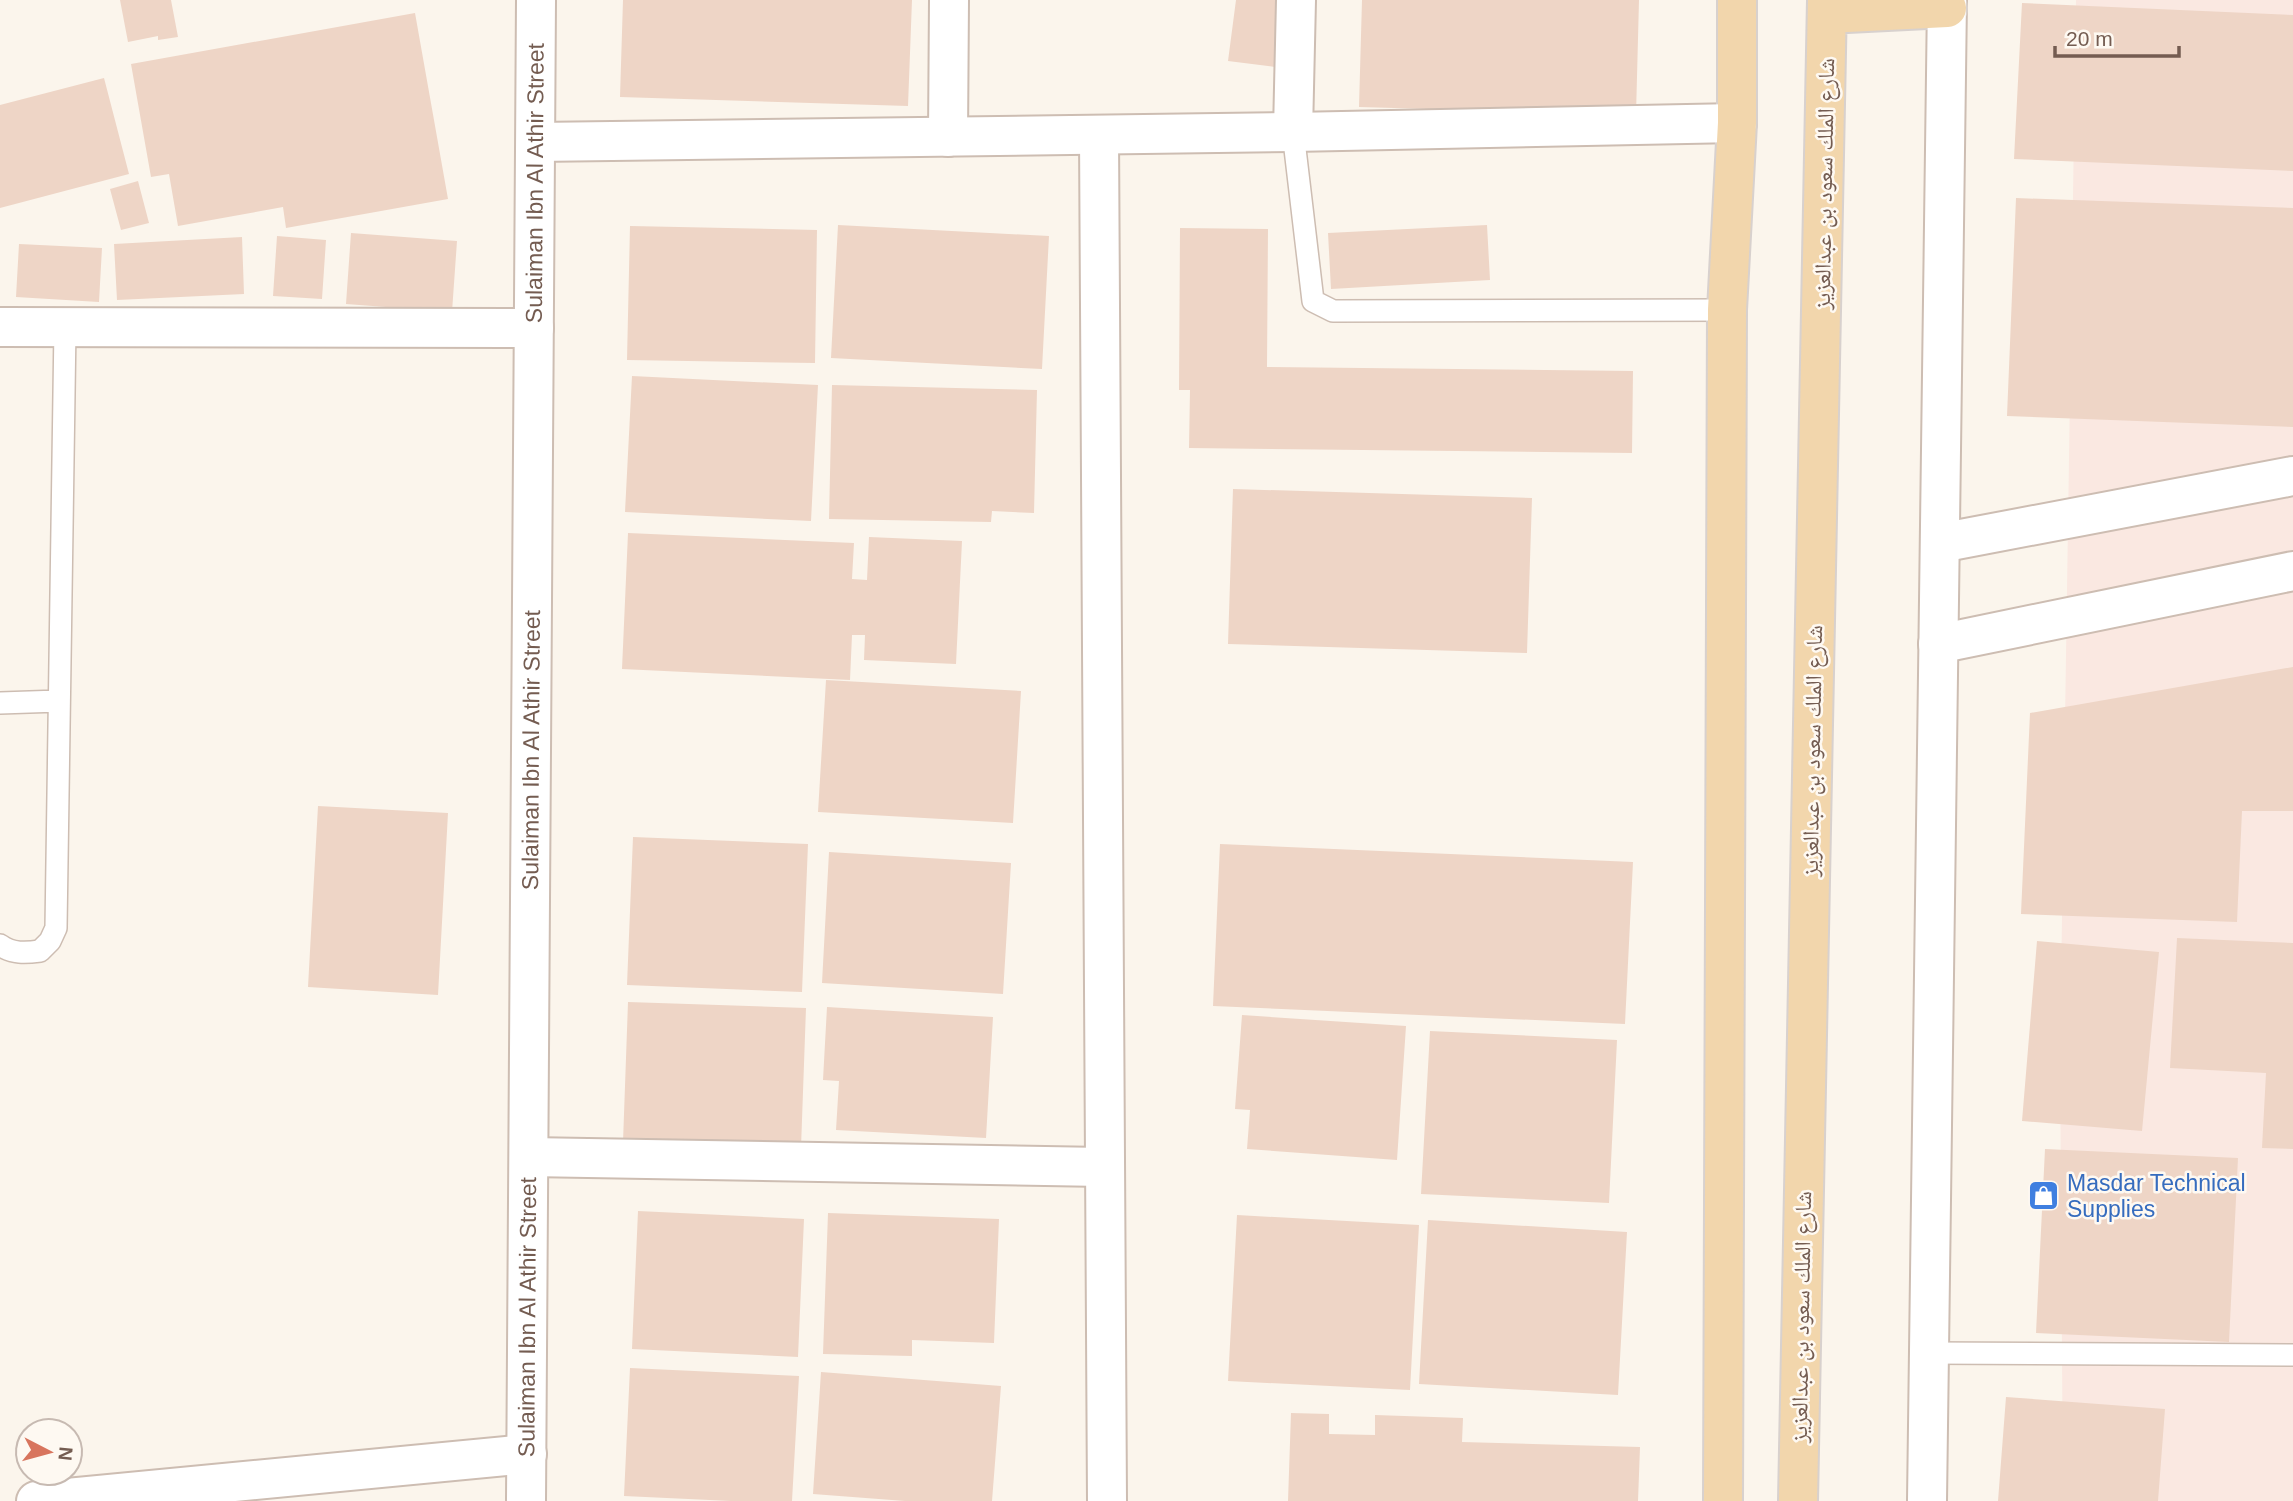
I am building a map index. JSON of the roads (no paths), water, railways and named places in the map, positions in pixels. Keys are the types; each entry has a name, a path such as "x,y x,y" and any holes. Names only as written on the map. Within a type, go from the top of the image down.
{"main road":[{"path":"1723,1501 1727,310 1737,123 1737,0"},
{"path":"1827,7 1947,4"},
{"name":"شارع الملك سعود بن عبدالعزيز","path":"1798,1501 1827,7"}],"street":[{"name":"Sulaiman Ibn Al Athir Street","path":"526,1501 536,0"},
{"path":"948,137 949,0"},
{"path":"1293,132 1296,0"},
{"path":"1927,1501 1947,4"},
{"path":"536,142 1737,123"},
{"path":"1099,135 1107,1501"},
{"path":"0,327 534,328"},
{"path":"1940,543 2293,476"},
{"path":"1938,644 2293,571"},
{"path":"528,1157 1103,1167"},
{"path":"36,1501 527,1454"}],"lane":[{"path":"1293,132 1313,301 1333,311 1727,310"},
{"path":"0,945 8,951 40,951 50,941 56,928 65,327"},
{"path":"0,704 59,701"},
{"path":"1929,1353 2293,1355"}],"place":[{"name":"Masdar Technical Supplies","path":"2044,1196"}]}
